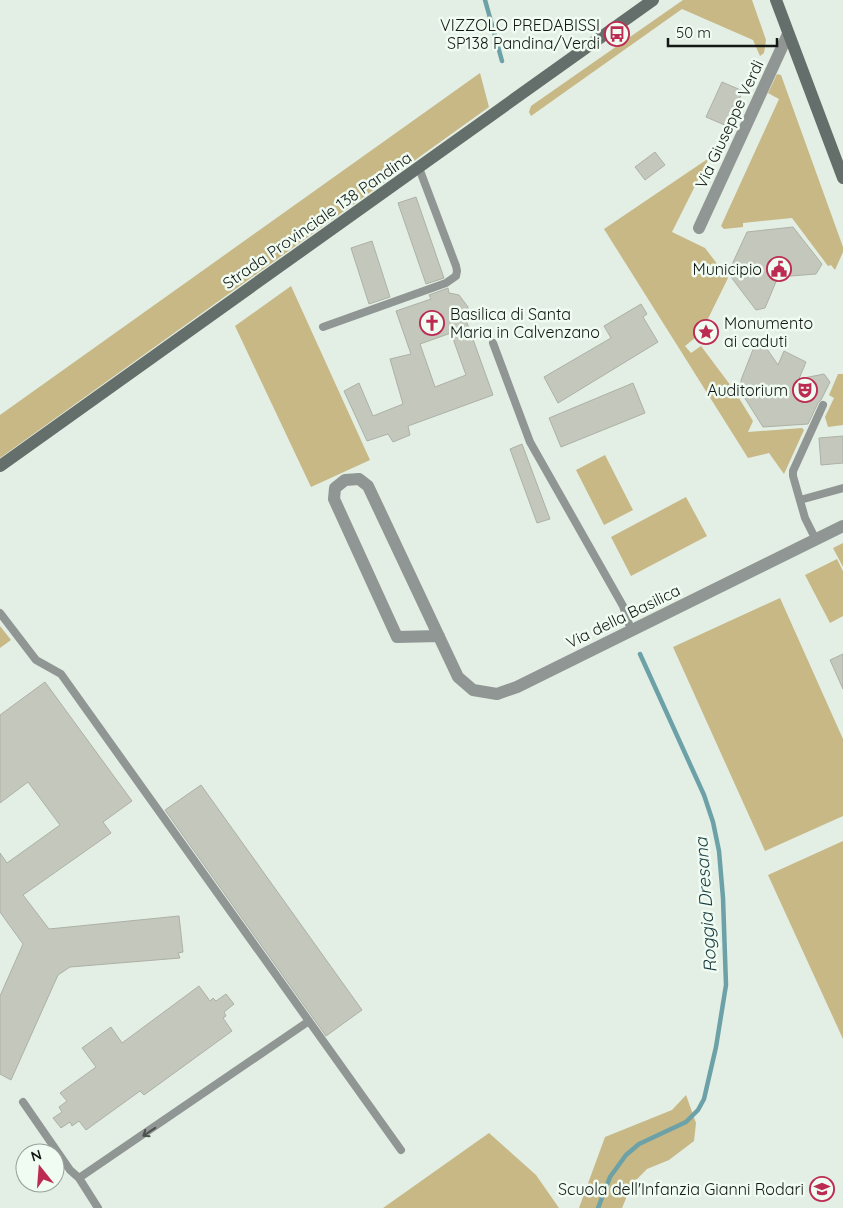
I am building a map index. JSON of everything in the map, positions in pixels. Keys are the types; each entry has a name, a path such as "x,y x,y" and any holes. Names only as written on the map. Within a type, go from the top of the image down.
{"street":[{"name":"Strada Provinciale 138 Pandina","path":"0,466 653,0"},
{"path":"776,1 843,178"},
{"name":"Via Giuseppe Verdi","path":"699,228 788,34"},
{"name":"Via della Basilica","path":"439,636 397,637 334,499 335,488 346,480 359,479 368,486 439,636 458,678 473,690 497,694 517,687 843,526"}],"lane":[{"path":"323,327 446,283 456,276 458,271 418,168"},
{"path":"492,343 530,442 623,606 631,630"},
{"path":"816,540 805,518 793,471 823,405"},
{"path":"800,500 843,488"},
{"path":"0,613 36,660 61,674 401,1150"},
{"path":"79,1178 309,1022"},
{"path":"23,1102 70,1170 79,1178 98,1208"}],"shaded area":[{"path":"683,0 752,0 766,40 764,53 760,56 753,40 682,9 531,116 529,112 531,106"},
{"path":"480,73 489,107 0,458 0,415"},
{"path":"777,74 781,75 843,247 843,252 835,270 831,265 828,266 792,218 743,223 743,227 724,229 721,226 779,99 768,93"},
{"path":"709,158 672,232 705,248 728,278 701,333 685,346 691,353 701,346 734,390 753,421 748,432 802,428 804,430 784,474 769,453 748,458 604,229"},
{"path":"291,286 370,460 311,487 235,326"},
{"path":"838,374 843,374 843,425 828,427 825,417 834,398 829,395"},
{"path":"605,455 633,510 604,525 576,470"},
{"path":"686,497 707,536 631,576 611,537"},
{"path":"843,543 843,567 833,548"},
{"path":"837,559 843,571 843,616 830,623 805,575"},
{"path":"780,598 843,739 843,816 765,851 673,647"},
{"path":"0,626 11,640 0,648"},
{"path":"843,841 843,1039 768,875"},
{"path":"686,1095 696,1123 694,1141 669,1160 647,1169 632,1184 622,1208 579,1208 605,1137 672,1110"},
{"path":"489,1133 536,1175 559,1208 383,1208"}],"building":[{"path":"722,82 743,91 727,126 706,117"},
{"path":"655,152 665,165 645,180 635,167"},
{"path":"416,197 444,278 426,284 398,203"},
{"name":"Municipio","path":"793,227 822,264 816,274 778,277 765,308 756,310 728,273 747,232"},
{"path":"372,241 390,297 369,304 351,248"},
{"path":"448,288 449,293 459,295 468,307 468,313 465,317 493,395 408,426 410,435 393,442 388,434 367,441 344,391 359,383 373,416 403,404 390,359 411,354 396,311 431,299 429,295","holes":["451,333 466,375 435,387 420,344"]},
{"path":"641,304 647,314 643,317 658,342 558,403 544,377 611,338 604,326"},
{"path":"765,346 778,365 784,351 806,362 799,379 824,374 830,382 808,424 763,427 741,392 741,380 754,347"},
{"path":"633,383 645,413 561,447 549,418"},
{"path":"843,436 843,463 821,465 819,438"},
{"path":"522,444 550,519 537,523 510,449"},
{"path":"843,654 843,689 830,660"},
{"path":"45,682 132,801 103,822 111,833 23,895 49,929 179,916 183,952 178,953 180,958 70,967 58,975 11,1080 0,1074 0,996 23,944 0,912 0,853 7,863 60,825 28,782 0,803 0,715"},
{"path":"201,785 362,1010 326,1036 165,810"},
{"path":"199,986 210,1001 213,998 216,1001 226,994 234,1004 224,1012 226,1016 223,1018 232,1031 144,1095 140,1091 86,1130 79,1121 72,1126 70,1122 61,1128 53,1118 62,1112 59,1107 67,1101 60,1093 96,1067 82,1048 111,1027 122,1043"}],"waterway":[{"name":"Roggia Dresana","path":"485,0 502,61"},
{"name":"Roggia Dresana","path":"598,1208 610,1177 626,1155 639,1144 686,1122 698,1110 704,1099 716,1047 726,985 723,898 719,851 713,822 704,795 640,654"}],"place":[{"name":"VIZZOLO PREDABISSI SP138 Pandina/Verdi","path":"617,34"},
{"name":"Municipio","path":"779,269"},
{"name":"Basilica di Santa Maria in Calvenzano","path":"432,323"},
{"name":"Monumento ai caduti","path":"706,332"},
{"name":"Auditorium","path":"805,390"},
{"name":"Scuola dell'Infanzia Gianni Rodari","path":"822,1189"}]}
